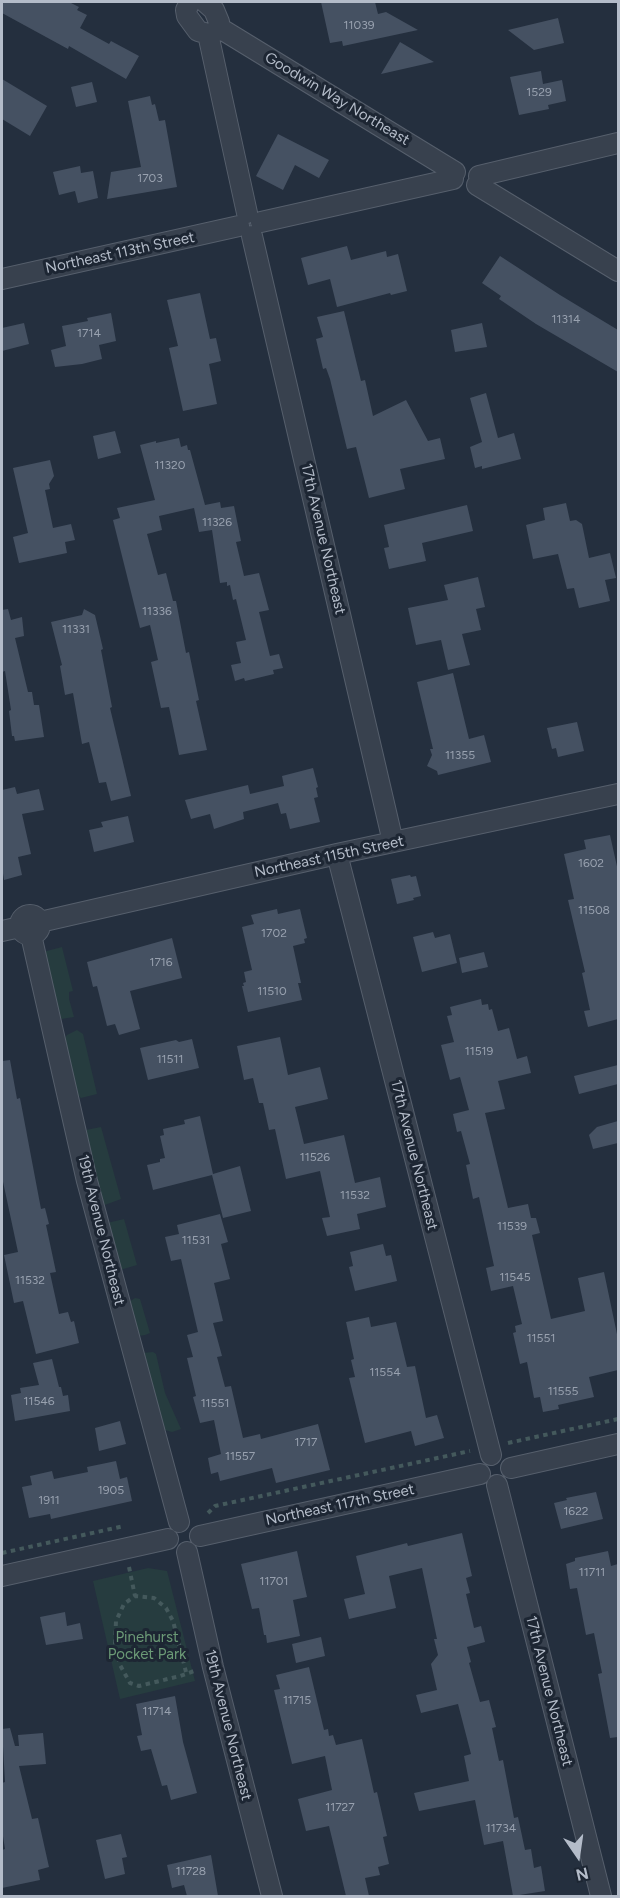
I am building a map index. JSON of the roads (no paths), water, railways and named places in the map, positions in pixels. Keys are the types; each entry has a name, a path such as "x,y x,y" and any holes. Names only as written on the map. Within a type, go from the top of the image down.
{"street":[{"name":"Goodwin Way Northeast","path":"190,3 187,16 202,33 213,31 454,176"},
{"name":"17th Avenue Northeast","path":"213,31 250,224 393,842"},
{"path":"478,180 618,143"},
{"path":"454,176 461,168 475,170 478,180 618,271"},
{"name":"Northeast 113th Street","path":"2,279 454,176"},
{"name":"Northeast 115th Street","path":"23,929 337,854 618,794"},
{"name":"17th Avenue Northeast","path":"337,854 490,1450"},
{"name":"19th Avenue Northeast","path":"23,929 87,1180 179,1522"},
{"path":"511,1468 618,1444"},
{"path":"490,1450 505,1457 511,1468 507,1481 497,1485 488,1484 480,1474 482,1461 490,1450"},
{"name":"Northeast 117th Street","path":"200,1536 480,1474"},
{"name":"17th Avenue Northeast","path":"497,1485 600,1896"},
{"path":"182,1521 192,1524 199,1531 200,1536 198,1545 188,1552 175,1550 168,1539 170,1531 182,1521"},
{"path":"2,1576 168,1539"},
{"name":"19th Avenue Northeast","path":"188,1552 213,1667 272,1896"}],"park label":[{"name":"Pinehurst Pocket Park","path":"147,1646"}]}
